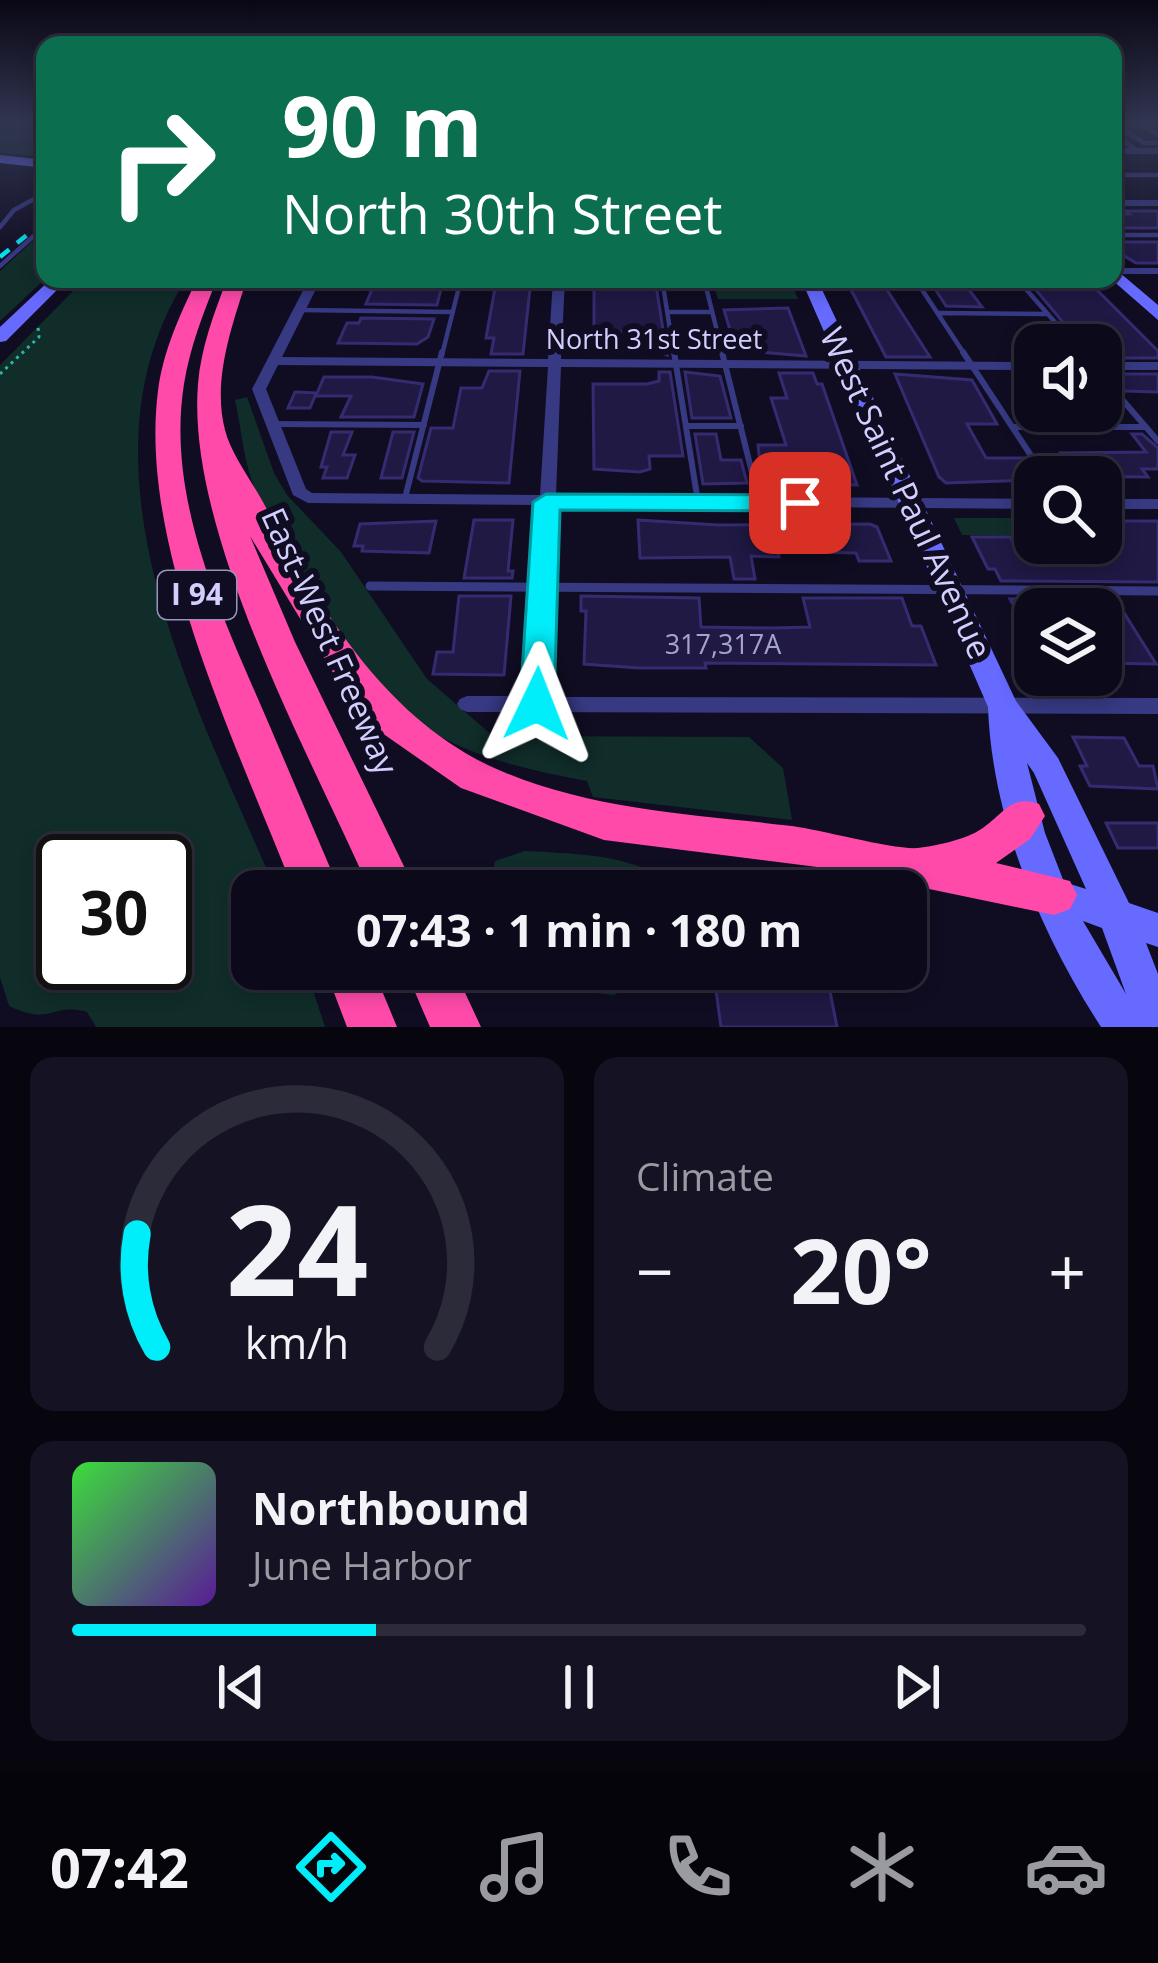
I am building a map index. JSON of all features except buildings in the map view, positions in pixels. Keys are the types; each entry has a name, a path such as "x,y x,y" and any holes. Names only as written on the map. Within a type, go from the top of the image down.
{"highway":[{"name":"East-West Freeway","path":"217,288 173,377 168,421 170,495 197,595 308,870"},
{"name":"East-West Freeway","path":"219,288 211,430 234,544 383,870"},
{"path":"211,430 284,572 358,682 386,716 476,778 604,822 789,843 916,864 1054,895"},
{"path":"916,864 981,851 1010,837 1024,816"},
{"path":"358,990 373,1027"},
{"path":"439,990 456,1027"}],"street":[{"path":"1122,203 1158,203"},
{"path":"1122,272 1158,271"},
{"path":"1122,280 1158,314"},
{"path":"0,337 51,288"},
{"path":"310,288 259,389 299,492 338,501 1014,504"},
{"path":"537,704 559,288"},
{"name":"West Saint Paul Avenue","path":"813,288 1003,706 1047,767 1115,913 1158,1025"},
{"name":"North 31st Street","path":"274,362 1014,366"},
{"path":"1122,369 1158,366"},
{"path":"1122,504 1158,504"},
{"path":"467,704 1158,706"},
{"name":"West Saint Paul Avenue","path":"1003,706 1006,747 1024,816 1054,895 1125,1027"},
{"path":"1054,895 1158,930"}],"lane":[{"path":"1122,175 1158,175"},
{"path":"0,226 36,197"},
{"path":"0,266 36,234"},
{"path":"1122,235 1158,235"},
{"path":"404,502 459,288"},
{"path":"664,288 698,502"},
{"path":"706,288 760,503"},
{"path":"922,288 1031,456"},
{"path":"1025,288 1057,324"},
{"path":"298,310 453,312"},
{"path":"668,312 712,312"},
{"path":"938,314 1048,314"},
{"path":"1122,397 1158,441"},
{"path":"270,424 424,425"},
{"path":"686,426 741,426"},
{"path":"1012,427 1146,427"},
{"path":"370,586 1158,591"}],"path":[{"path":"0,374 39,337 36,324"}],"green space":[{"path":"36,238 36,287 0,321 0,271"},
{"path":"76,288 182,288 152,352 139,429 142,509 158,589 182,668 267,870 231,870 231,990 313,990 325,1027 96,1027 87,1012 75,1009 35,1014 9,1006 0,977 0,365"},
{"path":"715,288 794,288 798,299 718,299"},
{"path":"247,397 274,473 287,495 341,552 427,679 493,736 749,737 783,768 792,820 593,797 587,781 487,757 424,725 362,666 285,553 246,461 235,400"},
{"path":"954,518 1014,518 1014,536 962,535"},
{"path":"525,851 588,855 648,870 493,870 495,861"},
{"path":"571,990 624,990 614,995"}],"railway":[{"path":"0,257 36,228"}],"route":[{"path":"537,704 546,502 800,503"}]}
